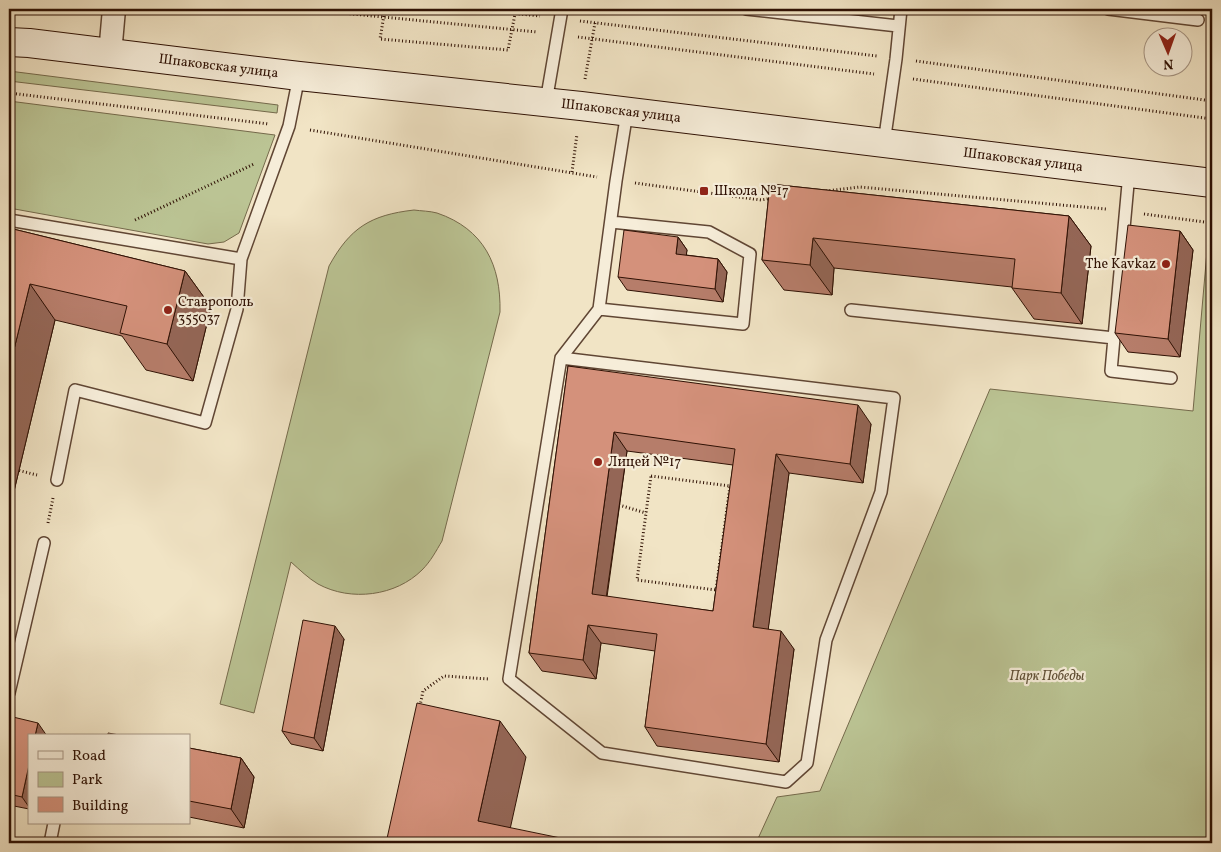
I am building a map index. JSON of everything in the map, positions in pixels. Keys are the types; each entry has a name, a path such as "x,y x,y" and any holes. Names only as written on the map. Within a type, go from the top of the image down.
{"main road":[{"name":"Шпаковская улица","path":"15,40 110,54 546,102 1212,183"}],"street":[{"path":"110,54 114,9"}],"lane":[{"path":"746,9 898,26"},
{"path":"884,143 894,77 901,9"},
{"path":"1108,9 1198,20"},
{"path":"546,102 561,14"},
{"path":"57,480 75,390 205,423 237,309 241,259 289,126 299,76"},
{"path":"561,358 894,398 881,492 826,640 807,763 786,782 602,753 509,680 561,358 599,309 627,112"},
{"path":"1129,173 1111,371 1171,378"},
{"path":"11,222 241,259"},
{"path":"599,309 743,324 750,254 710,232 611,222"},
{"path":"850,310 1114,338"},
{"path":"9,693 44,543"},
{"path":"50,843 54,824"}],"path":[{"path":"301,9 541,33"},
{"path":"385,9 380,39 508,50 515,14"},
{"path":"470,9 515,14 561,14 1212,101"},
{"path":"571,36 1212,119"},
{"path":"9,93 271,124 270,133"},
{"path":"289,126 572,172 616,181 761,200 781,197"},
{"path":"102,236 258,162"},
{"path":"821,192 860,186 1126,211 1212,223"},
{"path":"651,476 730,486 716,590 637,580 646,513 651,476"},
{"path":"619,506 646,513"},
{"path":"419,710 423,691 444,676 509,680"}],"green space":[{"path":"9,71 278,105 277,113 9,81"},
{"path":"9,101 275,135 239,233 224,242 208,244 9,208"},
{"path":"414,210 437,213 453,220 478,239 493,264 500,295 500,312 442,541 428,563 411,579 399,586 373,594 345,593 331,590 314,582 291,562 254,713 220,704 329,266 345,242 363,226 385,216"},
{"name":"Парк Победы","path":"1208,240 1212,240 1212,843 756,843 777,797 820,791 990,389 1193,411"}],"building":[{"path":"770,184 1069,216 1061,293 1012,288 1015,259 813,238 810,265 762,260"},
{"path":"1128,225 1180,231 1168,339 1115,333"},
{"path":"9,228 185,271 167,344 120,333 127,306 30,284 9,370"},
{"path":"624,230 678,237 676,254 718,259 715,289 618,277"},
{"path":"568,366 858,405 850,464 776,454 753,627 781,631 766,744 645,727 657,634 588,625 583,660 529,653","holes":["614,432 735,449 713,611 592,594"]},
{"path":"303,620 335,626 314,738 282,731"},
{"path":"417,703 500,721 478,821 575,841 574,843 386,843"},
{"path":"13,717 38,723 35,734 28,734 28,770 22,797 9,794 9,738"},
{"path":"190,748 241,758 231,809 190,801"}],"place":[{"name":"Школа №17","path":"704,191"},
{"name":"The Kavkaz","path":"1166,264"},
{"name":"Ставрополь 355037","path":"168,310"},
{"name":"Лицей №17","path":"598,462"}]}
